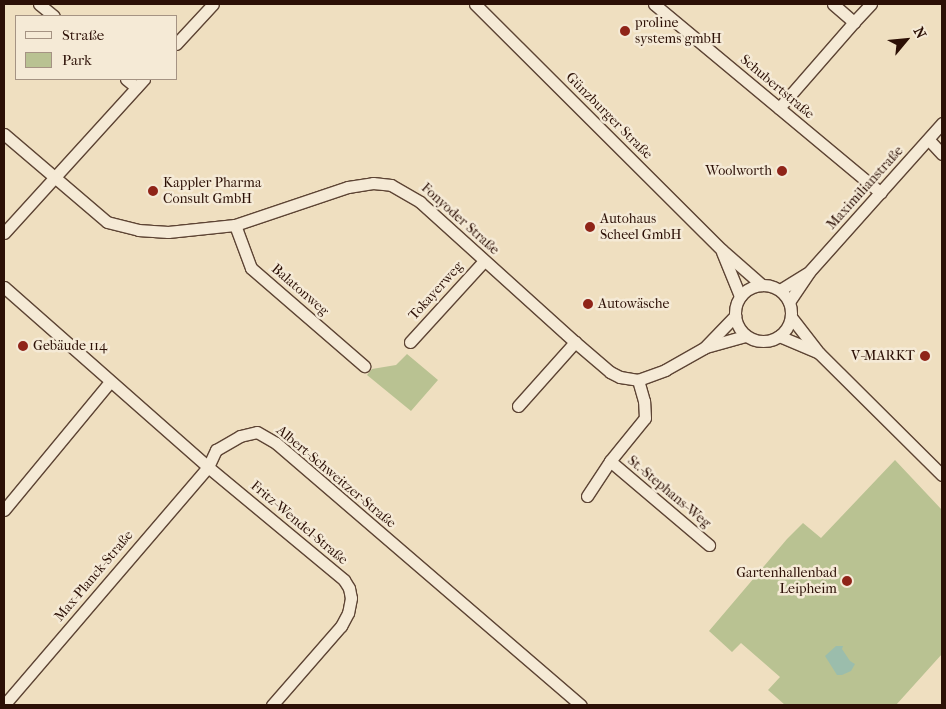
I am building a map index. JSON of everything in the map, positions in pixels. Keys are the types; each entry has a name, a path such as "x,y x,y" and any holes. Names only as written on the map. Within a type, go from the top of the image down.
{"street":[{"path":"39,4 53,15"},
{"path":"178,42 213,4"},
{"name":"Günzburger Straße","path":"475,4 722,250 762,284"},
{"name":"Schubertstraße","path":"654,4 881,193"},
{"path":"833,4 854,22"},
{"path":"779,108 871,4"},
{"path":"4,233 140,83"},
{"name":"Maximilianstraße","path":"789,302 809,272 942,124"},
{"name":"Fonyoder Straße","path":"4,134 107,222 138,230 168,232 235,225 348,187 373,183 391,185 420,202 610,372 620,377 638,380"},
{"path":"928,140 942,154"},
{"name":"Balatonweg","path":"235,225 251,268 364,366"},
{"name":"Günzburger Straße","path":"722,250 740,296"},
{"name":"Tokayerweg","path":"410,342 484,261"},
{"name":"Maximilianstraße","path":"780,290 809,272"},
{"path":"762,284 780,290 789,302 791,317 787,328 779,336 760,341 745,336 739,328 735,316 736,302 740,296 750,288 762,284"},
{"path":"4,287 208,466"},
{"path":"704,348 735,316"},
{"path":"791,317 819,353 941,476"},
{"path":"638,380 653,376 704,348 745,336"},
{"path":"779,336 819,353"},
{"path":"518,406 575,342"},
{"name":"St.-Stephans-Weg","path":"587,496 610,461 645,418 644,401 638,380"},
{"path":"4,510 110,382"},
{"name":"Albert-Schweitzer-Straße","path":"208,466 216,450 240,436 257,432 276,443 581,705"},
{"name":"St.-Stephans-Weg","path":"610,461 710,545"},
{"name":"Max-Planck-Straße","path":"4,705 208,466"},
{"name":"Fritz-Wendel-Straße","path":"208,466 344,580 349,588 351,598 348,613 341,626 272,705"}],"green space":[{"path":"407,354 438,380 411,411 367,375 372,369 396,365"},
{"name":"Gartenhallenbad Leipheim","path":"895,460 942,510 942,654 896,705 785,705 768,690 780,677 741,643 732,652 709,631 787,539 803,523 821,538"}],"shaded area":[{"path":"836,646 843,646 842,649 850,661 855,664 851,671 842,675 837,675 825,656"}],"place":[{"name":"proline systems gmbH","path":"625,31"},
{"name":"Woolworth","path":"782,171"},
{"name":"Kappler Pharma Consult GmbH","path":"153,191"},
{"name":"Autohaus Scheel GmbH","path":"590,227"},
{"name":"Autowäsche","path":"588,304"},
{"name":"Gebäude 114","path":"23,346"},
{"name":"V-MARKT","path":"925,356"},
{"name":"Gartenhallenbad Leipheim","path":"847,581"}]}
